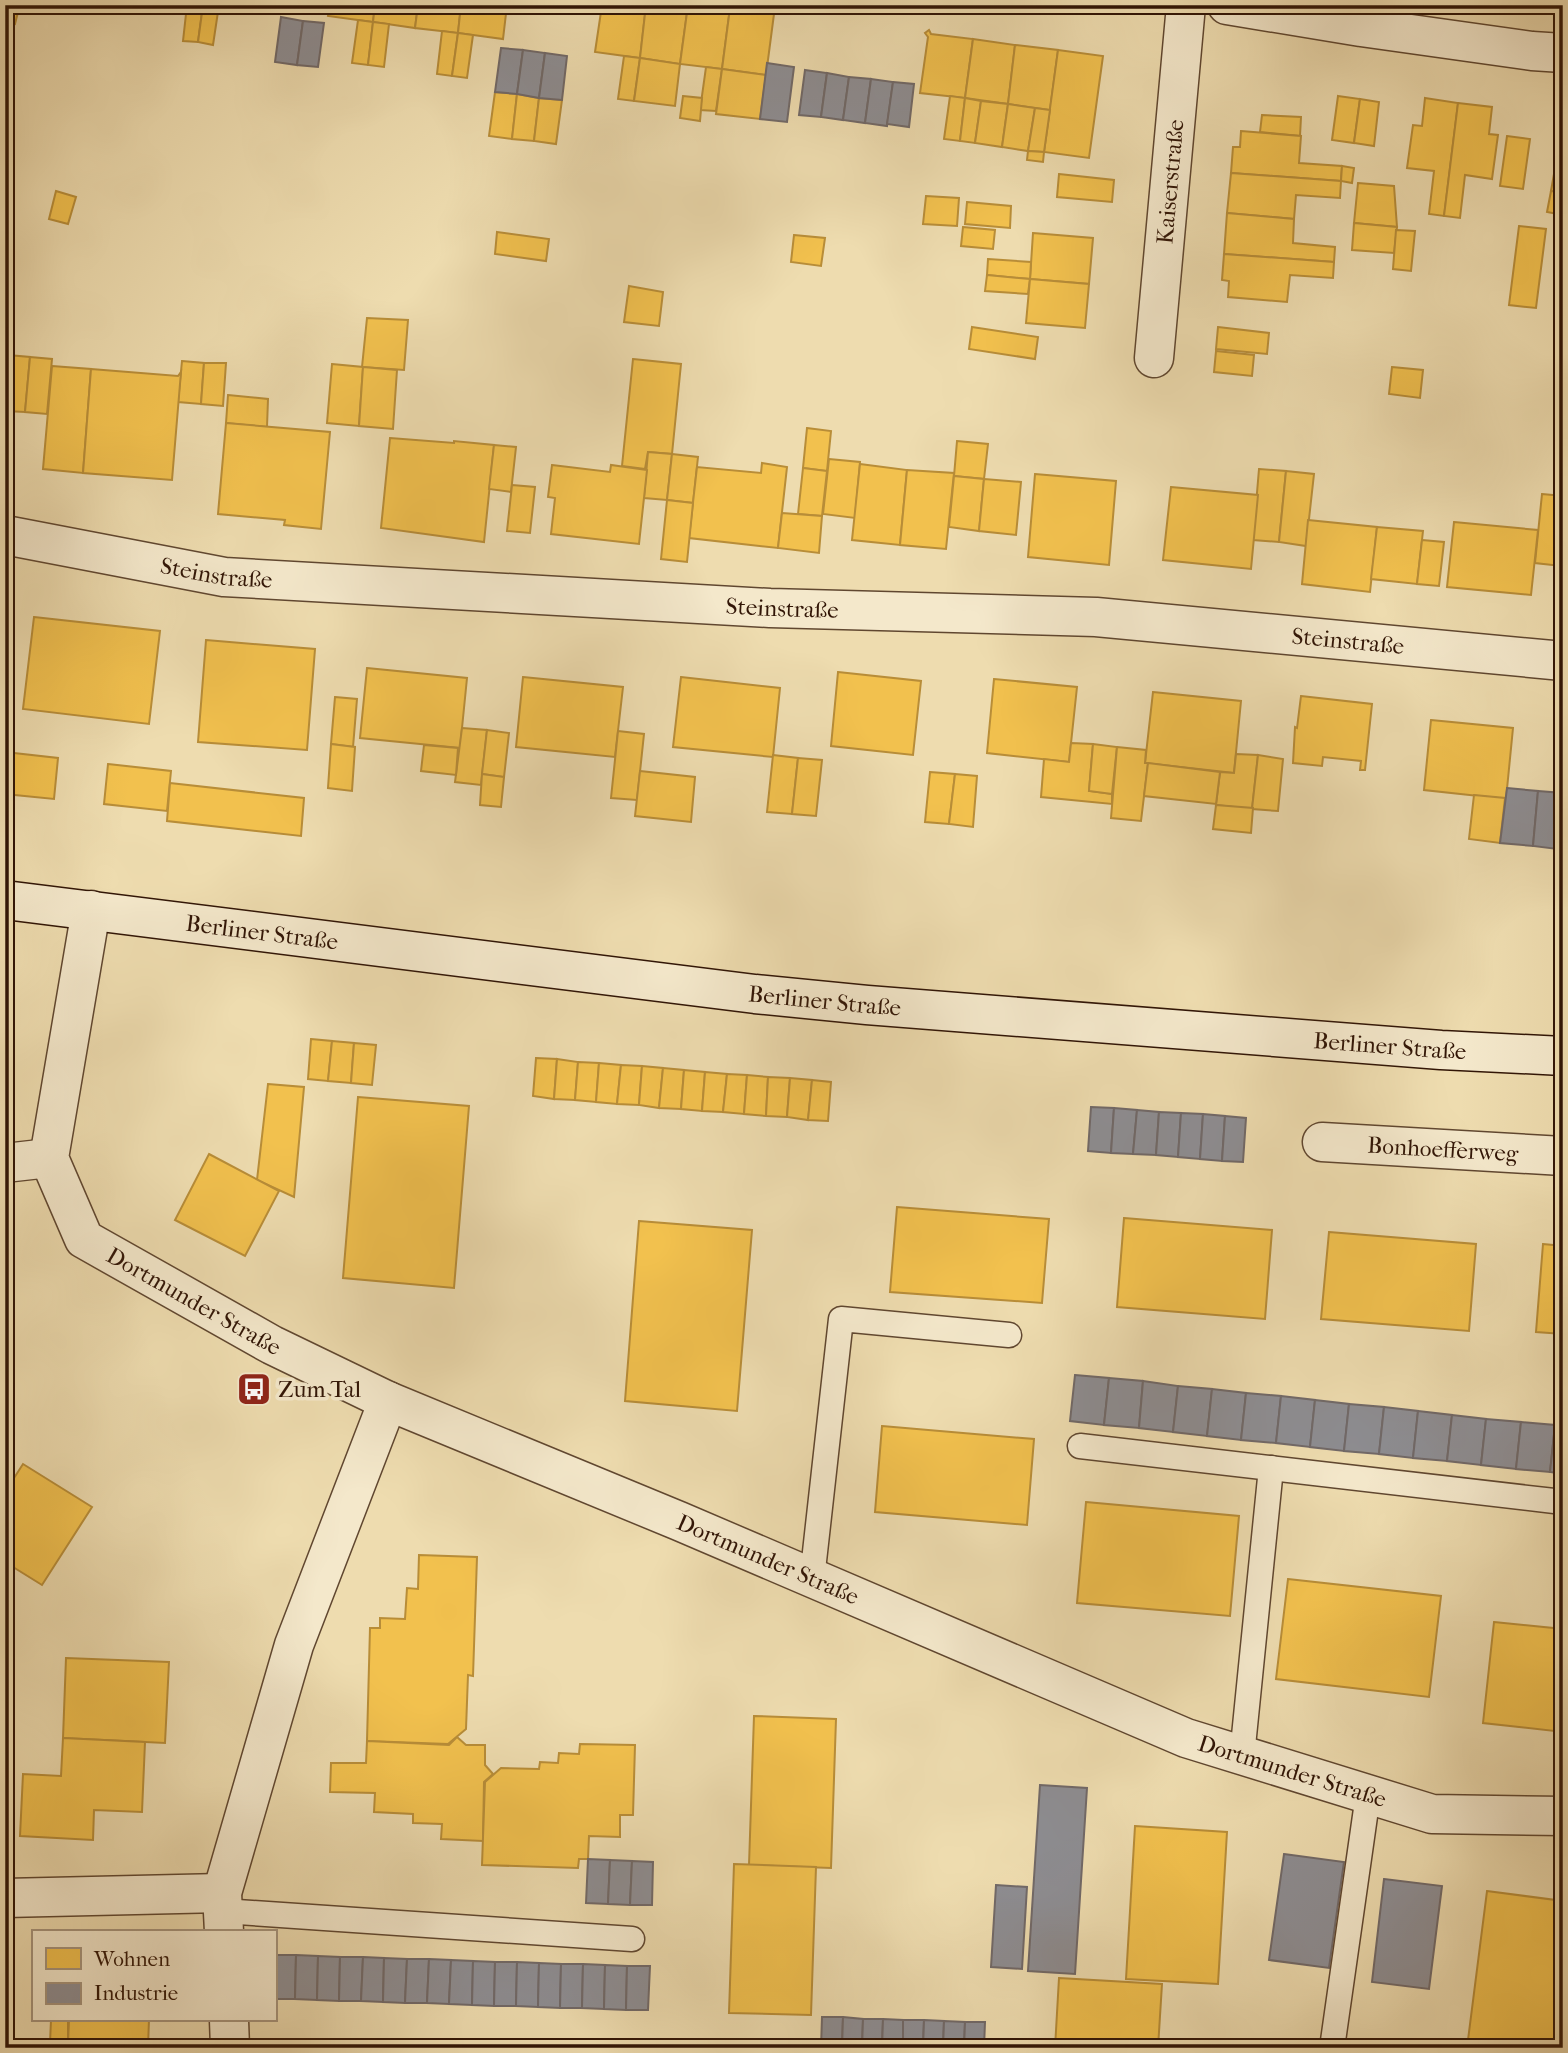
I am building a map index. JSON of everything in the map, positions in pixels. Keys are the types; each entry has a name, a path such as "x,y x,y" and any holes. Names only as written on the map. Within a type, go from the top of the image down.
{"street":[{"name":"Kaiserstraße","path":"1154,358 1186,5"},
{"path":"1227,5 1374,29 1563,53"},
{"name":"Steinstraße","path":"5,535 224,577 770,608 1096,617 1563,661"},
{"path":"5,900 91,910 49,1158 5,1163"},
{"name":"Berliner Straße","path":"91,910 855,1004 1441,1050 1563,1056"},
{"name":"Bonhoefferweg","path":"1322,1142 1563,1156"},
{"name":"Dortmunder Straße","path":"49,1158 84,1239 272,1345 388,1401 679,1521 1186,1738 1432,1814 1563,1816"},
{"path":"5,1898 223,1912 294,1644 388,1401"},
{"path":"229,2022 230,2048"}],"lane":[{"path":"812,1579 841,1319 1009,1335"},
{"path":"1080,1446 1563,1502"},
{"path":"1242,1756 1271,1468"},
{"path":"1332,2048 1368,1794"},
{"path":"223,1912 632,1938"}],"building: Wohnen":[{"path":"5,5 19,8 15,24 5,21"},
{"path":"20,5 39,5 37,13 19,8"},
{"path":"187,5 203,5 198,42 183,41"},
{"path":"203,5 219,5 213,45 198,42"},
{"path":"330,5 375,5 373,22 328,16"},
{"path":"375,5 418,5 415,28 373,22"},
{"path":"418,5 461,5 458,33 415,28"},
{"path":"461,5 507,5 503,39 458,33"},
{"path":"602,5 646,5 640,58 595,52"},
{"path":"646,5 688,5 680,64 640,58"},
{"path":"688,5 730,8 722,69 680,64"},
{"path":"730,8 774,14 766,75 722,69"},
{"path":"358,20 373,22 368,65 352,63"},
{"path":"373,22 389,24 384,67 368,65"},
{"path":"929,30 931,34 973,39 965,98 920,93 928,37 925,33"},
{"path":"442,31 458,33 452,76 437,74"},
{"path":"458,33 473,35 467,78 452,76"},
{"path":"973,39 1015,45 1008,104 965,98"},
{"path":"1015,45 1058,50 1050,110 1008,104"},
{"path":"1058,50 1103,56 1089,158 1044,152"},
{"path":"624,56 640,58 634,101 618,99"},
{"path":"640,58 680,64 675,106 634,101"},
{"path":"706,67 722,69 716,111 700,110"},
{"path":"722,69 766,75 760,119 716,114"},
{"path":"495,92 517,94 512,139 489,136"},
{"path":"517,94 539,98 534,141 512,139"},
{"path":"683,96 702,98 700,121 680,118"},
{"path":"950,96 965,98 960,141 944,139"},
{"path":"1338,96 1360,99 1354,143 1332,140"},
{"path":"539,98 562,100 556,144 534,141"},
{"path":"965,98 981,101 975,143 960,141"},
{"path":"1425,98 1458,103 1444,216 1429,214 1434,171 1407,168 1413,125 1422,126"},
{"path":"1360,99 1379,102 1374,146 1354,143"},
{"path":"981,101 1008,104 1002,147 975,143"},
{"path":"1458,103 1492,107 1489,134 1498,135 1492,179 1465,175 1460,218 1444,216"},
{"path":"1008,104 1035,108 1028,151 1002,147"},
{"path":"1035,108 1050,110 1044,152 1028,151"},
{"path":"1262,115 1301,117 1300,136 1260,132"},
{"path":"1563,123 1563,193 1551,191"},
{"path":"1241,131 1301,136 1299,163 1342,166 1341,181 1231,173 1233,147 1240,147"},
{"path":"1507,136 1530,139 1523,189 1500,186"},
{"path":"1028,151 1044,152 1043,162 1027,160"},
{"path":"1342,166 1354,168 1352,183 1341,181"},
{"path":"1231,173 1341,181 1340,198 1296,195 1294,219 1227,213"},
{"path":"1059,174 1114,180 1112,202 1057,197"},
{"path":"1358,183 1394,186 1397,227 1354,223"},
{"path":"56,191 76,197 68,224 49,219"},
{"path":"1551,191 1563,193 1563,215 1547,212"},
{"path":"926,196 959,198 957,226 923,224"},
{"path":"967,202 1011,206 1010,228 965,224"},
{"path":"1227,213 1294,219 1293,243 1335,247 1334,262 1224,254"},
{"path":"1354,223 1397,227 1394,253 1352,250"},
{"path":"1519,226 1546,229 1536,308 1509,305"},
{"path":"963,227 995,230 993,249 961,246"},
{"path":"1396,230 1415,231 1411,271 1393,269"},
{"path":"497,232 549,239 546,261 495,254"},
{"path":"1033,233 1093,238 1089,284 1030,279"},
{"path":"794,235 825,238 821,266 791,262"},
{"path":"1224,254 1334,262 1333,278 1290,275 1287,302 1228,297 1229,281 1222,280"},
{"path":"988,259 1031,262 1030,279 987,275"},
{"path":"987,275 1030,279 1028,294 985,291"},
{"path":"1030,279 1089,284 1085,328 1026,323"},
{"path":"629,286 663,292 659,326 624,322"},
{"path":"367,318 408,320 404,370 362,367"},
{"path":"972,327 1038,337 1035,359 969,349"},
{"path":"1218,327 1269,333 1267,354 1216,349"},
{"path":"1216,351 1254,355 1252,376 1214,372"},
{"path":"8,355 30,357 25,412 5,411"},
{"path":"30,357 52,359 47,414 25,412"},
{"path":"633,359 681,364 672,454 648,452 645,469 622,466"},
{"path":"182,361 204,363 201,404 178,402"},
{"path":"204,363 226,363 223,406 201,404"},
{"path":"332,364 363,367 359,426 327,423"},
{"path":"52,366 91,369 83,473 43,469"},
{"path":"363,367 397,370 393,429 359,426"},
{"path":"1392,367 1423,370 1420,398 1389,394"},
{"path":"91,369 178,376 181,372 172,480 83,473"},
{"path":"228,395 268,399 267,427 226,423"},
{"path":"226,423 330,432 321,529 284,525 285,520 218,514"},
{"path":"807,428 831,431 827,471 803,468"},
{"path":"390,438 494,445 484,542 381,528"},
{"path":"957,441 988,444 984,479 954,476"},
{"path":"494,445 516,447 511,492 489,489"},
{"path":"648,452 672,454 667,500 644,498"},
{"path":"672,454 698,457 693,503 667,500"},
{"path":"829,459 860,462 855,518 823,514"},
{"path":"762,463 787,467 778,548 689,538 697,467 761,473"},
{"path":"860,464 907,470 900,545 852,540"},
{"path":"552,465 610,472 611,465 647,470 639,544 551,534 555,498 548,497"},
{"path":"803,468 827,471 822,516 798,514"},
{"path":"1259,469 1286,471 1279,542 1253,540"},
{"path":"907,470 954,473 946,549 900,545"},
{"path":"1286,471 1314,474 1306,546 1279,542"},
{"path":"1035,474 1116,481 1109,565 1028,557"},
{"path":"954,476 984,479 979,531 949,527"},
{"path":"984,479 1021,482 1016,535 979,531"},
{"path":"512,485 535,487 530,533 507,531"},
{"path":"1171,487 1258,495 1251,569 1163,560"},
{"path":"1542,494 1563,496 1561,566 1535,563"},
{"path":"667,500 693,503 687,562 661,559"},
{"path":"782,513 822,516 819,553 778,548"},
{"path":"1308,520 1377,527 1370,592 1302,584"},
{"path":"1454,522 1538,530 1531,595 1447,587"},
{"path":"1377,527 1423,531 1417,584 1371,579"},
{"path":"1422,540 1444,542 1439,586 1417,584"},
{"path":"34,617 160,631 149,724 23,709"},
{"path":"206,640 315,649 307,750 198,742"},
{"path":"367,668 467,678 460,748 360,738"},
{"path":"838,672 921,681 913,755 831,746"},
{"path":"523,677 623,687 615,757 516,747"},
{"path":"681,677 780,688 773,757 673,747"},
{"path":"994,679 1077,687 1069,762 987,753"},
{"path":"1153,692 1241,701 1234,773 1145,763"},
{"path":"1301,696 1372,704 1365,770 1360,770 1361,761 1323,757 1322,766 1293,763 1295,727 1297,728"},
{"path":"335,697 357,699 353,747 331,744"},
{"path":"1431,720 1513,728 1506,799 1424,790"},
{"path":"462,728 487,730 481,785 455,782"},
{"path":"487,730 509,733 504,777 482,774"},
{"path":"618,731 644,734 637,800 611,798"},
{"path":"1071,743 1093,744 1089,791 1112,794 1112,804 1041,797 1044,759 1069,762"},
{"path":"331,744 355,747 352,791 328,788"},
{"path":"1093,744 1117,747 1112,794 1089,791"},
{"path":"424,745 458,748 456,775 421,771"},
{"path":"1117,747 1146,750 1145,763 1148,763 1141,821 1111,818"},
{"path":"5,752 58,758 54,799 5,794"},
{"path":"1236,754 1258,755 1252,809 1216,805 1220,772 1234,773"},
{"path":"773,755 798,758 792,814 767,812"},
{"path":"1258,755 1283,759 1278,811 1252,809"},
{"path":"798,758 822,760 816,816 792,814"},
{"path":"1148,763 1220,772 1216,804 1144,796"},
{"path":"108,764 171,771 167,811 104,804"},
{"path":"640,771 695,777 691,822 635,816"},
{"path":"930,772 955,774 949,824 925,822"},
{"path":"482,774 504,777 501,807 480,805"},
{"path":"955,774 977,776 973,827 949,824"},
{"path":"170,783 304,798 301,836 167,821"},
{"path":"1474,795 1505,798 1500,843 1469,839"},
{"path":"1216,805 1253,808 1251,833 1213,829"},
{"path":"311,1039 332,1041 328,1081 308,1079"},
{"path":"332,1041 354,1043 351,1083 328,1081"},
{"path":"354,1043 376,1045 372,1085 351,1083"},
{"path":"536,1058 557,1059 554,1099 533,1096"},
{"path":"557,1059 578,1062 575,1100 554,1099"},
{"path":"578,1062 599,1063 596,1102 575,1100"},
{"path":"599,1063 621,1065 617,1104 596,1102"},
{"path":"621,1065 642,1066 639,1105 617,1104"},
{"path":"642,1066 663,1068 659,1108 639,1105"},
{"path":"663,1068 684,1070 681,1109 659,1108"},
{"path":"684,1070 705,1072 702,1111 681,1109"},
{"path":"705,1072 727,1074 723,1112 702,1111"},
{"path":"727,1074 747,1075 744,1114 723,1112"},
{"path":"747,1075 768,1077 766,1116 744,1114"},
{"path":"768,1077 790,1078 787,1117 766,1116"},
{"path":"790,1078 812,1080 808,1120 787,1117"},
{"path":"812,1080 831,1082 828,1121 808,1120"},
{"path":"268,1084 304,1087 294,1197 257,1180"},
{"path":"358,1097 469,1106 454,1288 343,1278"},
{"path":"209,1154 279,1191 245,1256 175,1220"},
{"path":"897,1207 1049,1219 1042,1303 890,1292"},
{"path":"1124,1218 1272,1230 1265,1319 1117,1307"},
{"path":"639,1221 752,1230 737,1411 625,1401"},
{"path":"1329,1232 1476,1244 1469,1331 1321,1319"},
{"path":"1543,1244 1563,1246 1563,1334 1536,1332"},
{"path":"882,1426 1034,1439 1027,1525 875,1512"},
{"path":"23,1464 92,1507 42,1585 5,1562 5,1492"},
{"path":"1086,1502 1239,1516 1230,1616 1077,1603"},
{"path":"419,1555 477,1557 473,1676 468,1675 466,1729 448,1744 367,1741 370,1628 380,1628 380,1618 405,1619 407,1588 418,1589"},
{"path":"1288,1579 1441,1596 1429,1697 1276,1679"},
{"path":"1494,1622 1563,1629 1563,1732 1483,1723"},
{"path":"66,1658 169,1662 165,1743 63,1738"},
{"path":"754,1716 836,1719 831,1868 749,1865"},
{"path":"457,1737 466,1745 485,1745 485,1765 493,1774 484,1782 483,1841 441,1839 442,1824 413,1823 413,1814 374,1812 375,1793 330,1792 331,1763 366,1763 367,1741 449,1745"},
{"path":"63,1738 145,1742 142,1812 94,1810 93,1840 20,1836 23,1774 61,1776"},
{"path":"580,1744 635,1745 633,1815 620,1815 620,1837 589,1836 588,1859 579,1859 578,1868 482,1865 485,1782 501,1768 539,1769 540,1762 558,1763 559,1753 579,1754"},
{"path":"1135,1826 1227,1832 1218,1984 1126,1979"},
{"path":"734,1864 816,1867 811,2015 729,2013"},
{"path":"1487,1891 1563,1901 1563,2048 1531,2048 1468,2040"},
{"path":"5,1974 8,1974 7,2048 5,2048"},
{"path":"1059,1978 1162,1984 1158,2048 1055,2048"},
{"path":"51,2022 68,2022 68,2044 50,2043"},
{"path":"69,2022 149,2022 148,2047 68,2044"}],"building: Industrie":[{"path":"281,17 303,21 297,65 275,62"},
{"path":"303,21 324,23 318,67 297,65"},
{"path":"501,48 523,50 517,94 495,92"},
{"path":"523,50 545,53 539,98 517,94"},
{"path":"545,53 567,56 562,100 539,98"},
{"path":"767,63 794,67 787,122 760,119"},
{"path":"805,70 827,73 821,117 799,115"},
{"path":"827,73 849,77 843,120 821,117"},
{"path":"849,77 871,79 865,123 843,120"},
{"path":"871,79 893,82 887,126 865,123"},
{"path":"893,82 914,84 909,127 887,124"},
{"path":"1507,788 1538,791 1533,846 1500,843"},
{"path":"1538,791 1563,793 1557,849 1533,846"},
{"path":"1091,1107 1114,1108 1111,1153 1088,1151"},
{"path":"1114,1108 1137,1110 1133,1154 1111,1153"},
{"path":"1137,1110 1159,1112 1156,1155 1133,1154"},
{"path":"1159,1112 1181,1113 1178,1157 1156,1155"},
{"path":"1181,1113 1203,1114 1200,1159 1178,1157"},
{"path":"1203,1114 1225,1116 1222,1161 1200,1159"},
{"path":"1225,1116 1246,1118 1243,1162 1222,1161"},
{"path":"1075,1375 1109,1378 1104,1425 1070,1421"},
{"path":"1109,1378 1143,1381 1139,1428 1104,1425"},
{"path":"1143,1381 1178,1386 1173,1432 1139,1428"},
{"path":"1178,1386 1212,1389 1207,1436 1173,1432"},
{"path":"1212,1389 1246,1393 1241,1440 1207,1436"},
{"path":"1246,1393 1281,1396 1276,1443 1241,1440"},
{"path":"1281,1396 1315,1400 1310,1447 1276,1443"},
{"path":"1315,1400 1349,1404 1344,1451 1310,1447"},
{"path":"1349,1404 1384,1407 1379,1454 1344,1451"},
{"path":"1384,1407 1418,1411 1413,1458 1379,1454"},
{"path":"1418,1411 1452,1415 1447,1461 1413,1458"},
{"path":"1452,1415 1486,1419 1481,1465 1447,1461"},
{"path":"1486,1419 1521,1422 1516,1469 1481,1465"},
{"path":"1521,1422 1555,1425 1550,1472 1516,1469"},
{"path":"1555,1425 1563,1426 1563,1474 1550,1472"},
{"path":"1040,1785 1087,1788 1075,1974 1028,1971"},
{"path":"1284,1854 1344,1862 1329,1968 1269,1960"},
{"path":"588,1859 610,1860 608,1904 586,1903"},
{"path":"610,1860 632,1861 630,1905 608,1904"},
{"path":"632,1861 653,1862 652,1905 630,1905"},
{"path":"1384,1879 1442,1886 1429,1989 1372,1982"},
{"path":"996,1885 1027,1887 1022,1969 991,1967"},
{"path":"276,1955 296,1955 295,1999 276,1999"},
{"path":"296,1955 318,1956 317,2000 295,1999"},
{"path":"318,1956 340,1957 339,2001 317,2000"},
{"path":"340,1957 363,1957 361,2001 339,2001"},
{"path":"363,1957 384,1958 383,2002 361,2001"},
{"path":"384,1958 407,1959 405,2003 383,2002"},
{"path":"407,1959 429,1959 427,2003 405,2003"},
{"path":"429,1959 451,1960 449,2004 427,2003"},
{"path":"451,1960 473,1961 472,2005 449,2004"},
{"path":"473,1961 495,1962 494,2006 472,2005"},
{"path":"495,1962 517,1962 516,2006 494,2006"},
{"path":"517,1962 539,1963 538,2007 516,2006"},
{"path":"539,1963 561,1964 560,2008 538,2007"},
{"path":"561,1964 583,1964 582,2008 560,2008"},
{"path":"583,1964 605,1965 604,2009 582,2008"},
{"path":"605,1965 627,1966 626,2010 604,2009"},
{"path":"627,1966 650,1966 648,2010 626,2010"},
{"path":"822,2017 843,2017 842,2048 821,2048"},
{"path":"843,2017 863,2019 862,2048 842,2048"},
{"path":"863,2019 883,2019 882,2048 862,2048"},
{"path":"883,2019 903,2020 903,2048 882,2048"},
{"path":"903,2020 924,2020 923,2048 903,2048"},
{"path":"924,2020 944,2021 943,2048 923,2048"},
{"path":"944,2021 965,2022 964,2048 943,2048"},
{"path":"965,2022 985,2022 984,2048 964,2048"}],"place":[{"name":"Zum Tal","path":"254,1389"}]}
